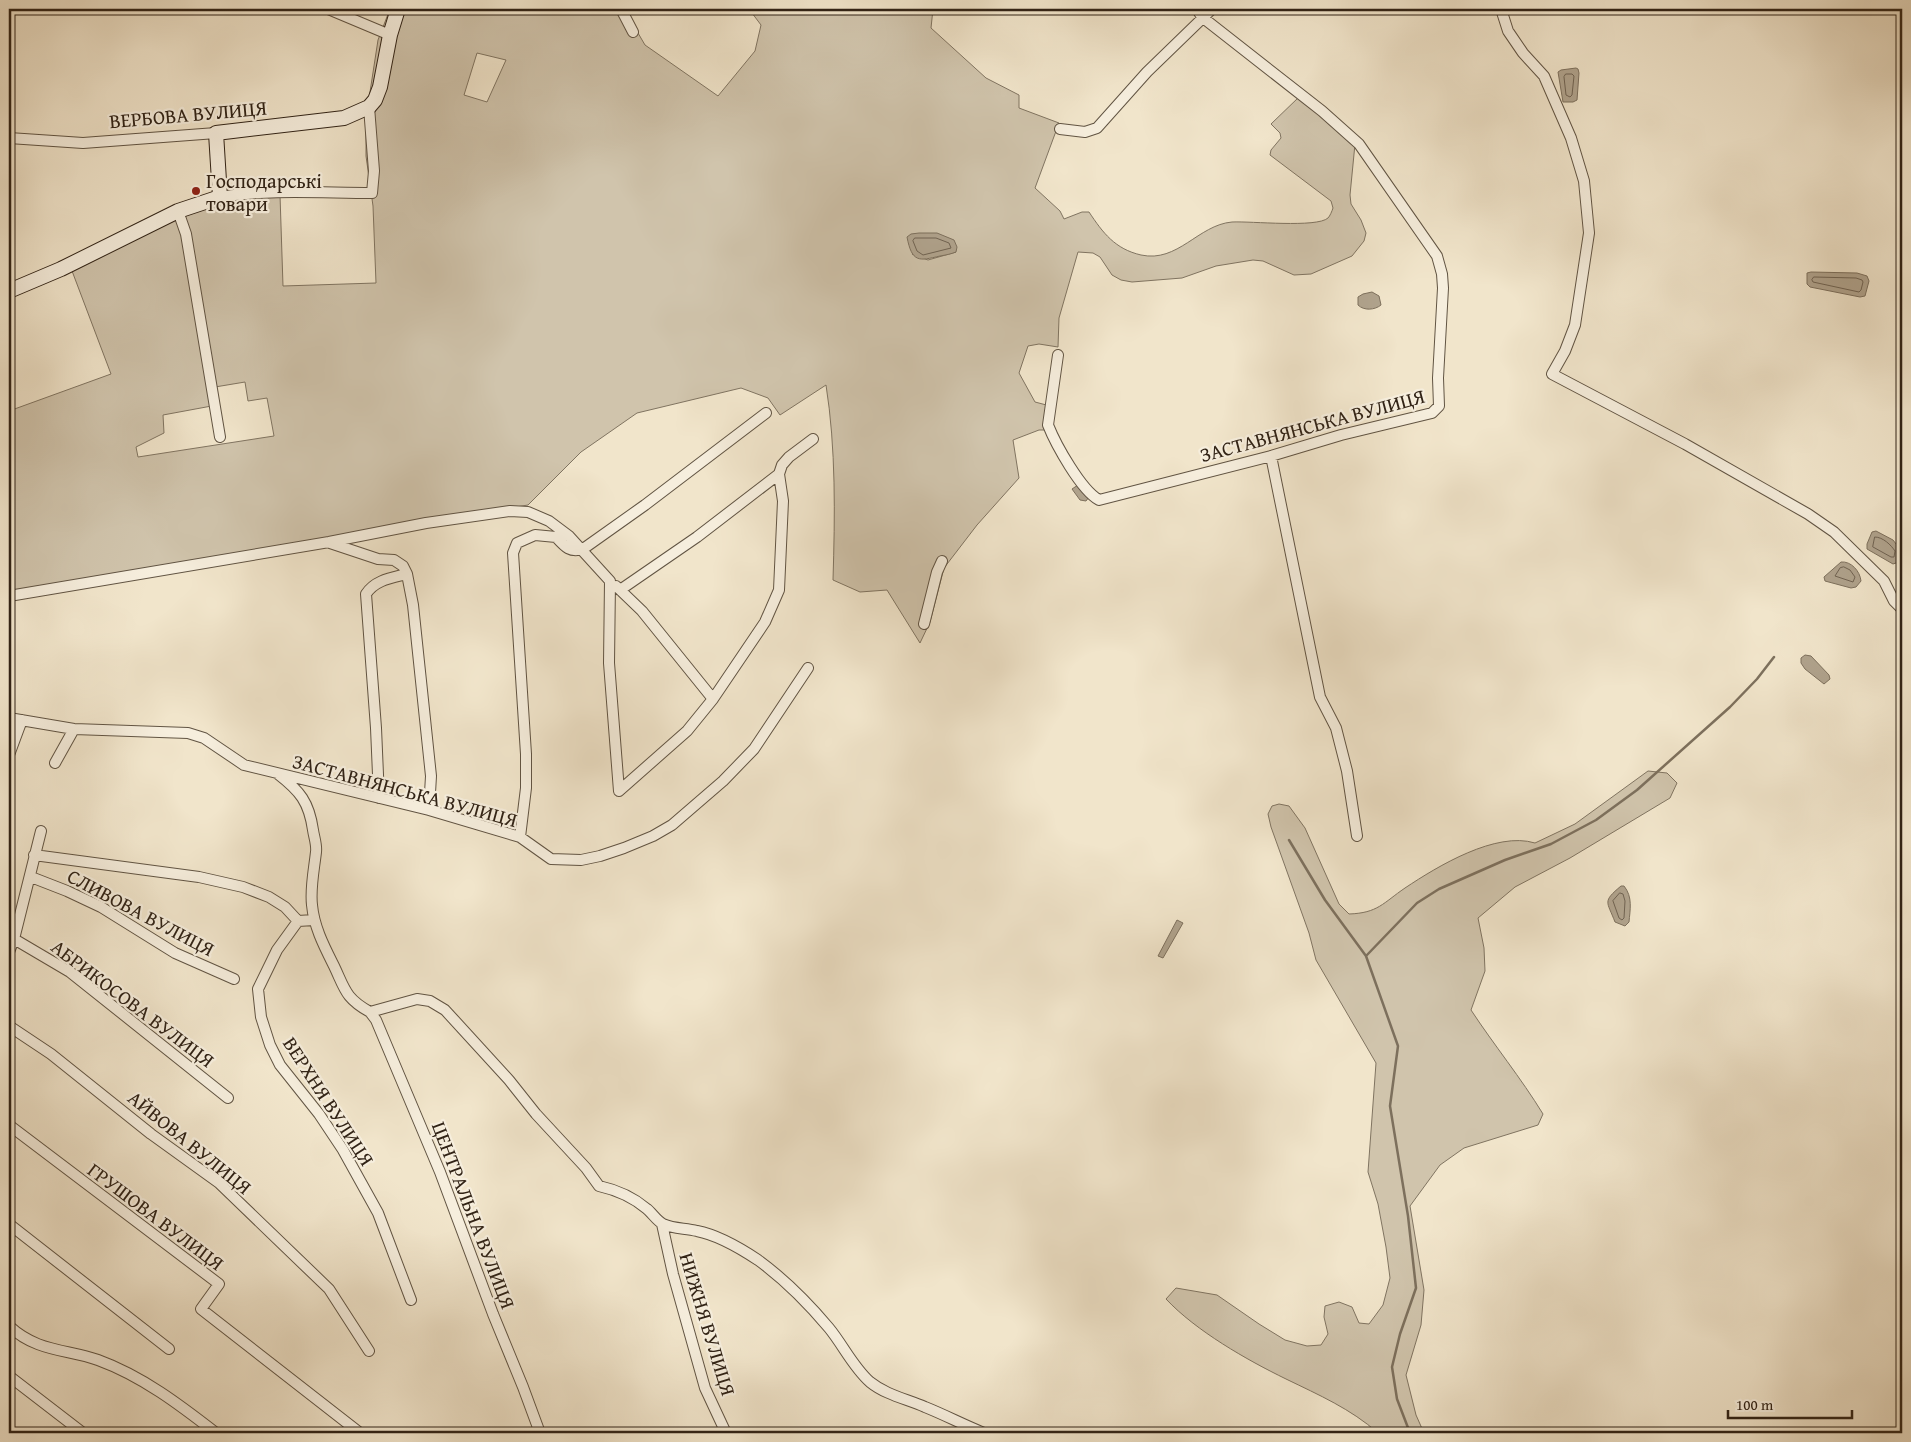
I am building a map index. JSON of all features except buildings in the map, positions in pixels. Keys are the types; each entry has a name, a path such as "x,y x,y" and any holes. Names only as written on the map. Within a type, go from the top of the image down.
{"street":[{"path":"328,9 390,35"},
{"path":"9,291 61,269 178,211 220,198 252,194 372,193 374,171 369,107 375,100 380,87 390,35 398,9"},
{"path":"621,9 633,32"},
{"path":"1060,129 1085,132 1097,128 1200,13 1212,9"},
{"path":"1501,9 1508,31 1523,53 1544,76 1572,138 1584,181 1589,233 1575,325 1565,351 1552,374 1685,444 1800,510 1834,532 1884,581 1894,601 1902,610"},
{"name":"ЗАСТАВНЯНСЬКА ВУЛИЦЯ","path":"1058,355 1048,425 1052,435 1082,483 1092,496 1099,500 1436,411 1439,406 1438,378 1444,288 1437,256 1359,144 1322,110 1200,13"},
{"name":"ВЕРБОВА ВУЛИЦЯ","path":"9,138 83,143 216,133 344,118 369,107"},
{"path":"216,133 220,198"},
{"path":"178,211 186,234 220,437"},
{"path":"520,837 526,788 526,754 513,552 517,543 535,535 556,537 567,549 576,551 583,549 645,505 766,413"},
{"path":"610,581 608,663 619,791 687,731 713,700 765,622 779,590 783,501 779,474 782,465 813,439"},
{"path":"1271,456 1320,697 1336,728 1347,771 1357,836"},
{"path":"620,590 697,537 779,474"},
{"path":"9,596 329,542 426,523 510,511 528,512 548,521 583,549 610,581 642,611 713,700"},
{"path":"329,542 378,559 394,560 403,566 407,574 413,605 431,776 429,810"},
{"path":"924,624 937,572 942,561"},
{"path":"379,798 366,594 371,587 381,581 407,574"},
{"name":"ЗАСТАВНЯНСЬКА ВУЛИЦЯ","path":"9,718 74,729 188,733 204,738 244,765 429,810 520,837 551,859 581,860 600,856 653,836 672,825 723,781 754,749 808,668"},
{"path":"9,755 22,720"},
{"path":"55,762 74,729"},
{"path":"278,774 297,789 306,802 312,819 316,850 312,880 314,920 344,990 355,1004 370,1012 417,999 430,1000 445,1010 509,1080 536,1114 586,1168 599,1186 630,1197 647,1209 662,1224 679,1229 697,1231 729,1243 756,1260 782,1279 829,1328 862,1374 871,1383 899,1398 925,1407 984,1433"},
{"path":"9,952 14,940 41,831"},
{"path":"34,855 199,876 242,887 269,897 285,907 298,921 314,920"},
{"name":"СЛИВОВА ВУЛИЦЯ","path":"30,877 68,891 101,907 169,950 234,979"},
{"name":"ВЕРХНЯ ВУЛИЦЯ","path":"298,921 277,950 258,989 261,1017 270,1045 280,1065 319,1114 344,1150 378,1213 411,1300"},
{"name":"АБРИКОСОВА ВУЛИЦЯ","path":"14,940 70,972 228,1098"},
{"name":"ЦЕНТРАЛЬНА ВУЛИЦЯ","path":"370,1012 376,1020 436,1164 540,1433"},
{"name":"АЙВОВА ВУЛИЦЯ","path":"9,1026 51,1054 152,1134 219,1183 330,1289 369,1351"},
{"name":"ГРУШОВА ВУЛИЦЯ","path":"9,1125 219,1284 201,1309 360,1433"},
{"path":"9,1224 169,1349"},
{"name":"НИЖНЯ ВУЛИЦЯ","path":"662,1224 673,1274 705,1388 726,1433"},
{"path":"9,1326 43,1347 98,1360 147,1384 216,1433"},
{"path":"9,1376 83,1433"}],"shaded area":[{"path":"390,9 624,9 645,45 718,96 755,51 761,25 752,13 752,9 933,9 931,28 986,78 1019,95 1019,108 1059,123 1035,188 1060,211 1064,219 1082,212 1089,212 1110,239 1124,249 1141,255 1154,256 1166,254 1209,230 1232,222 1311,223 1328,218 1333,208 1331,201 1270,155 1271,150 1281,138 1280,133 1271,124 1299,97 1355,144 1350,195 1351,204 1361,220 1366,233 1364,241 1352,256 1311,274 1294,275 1263,261 1253,260 1216,266 1182,278 1132,282 1121,280 1112,275 1100,257 1093,253 1078,252 1059,318 1058,347 1039,344 1028,346 1019,373 1035,402 1054,407 1051,430 1039,430 1013,440 1019,478 977,525 944,568 930,622 920,643 887,590 860,592 833,580 833,458 826,385 780,415 768,398 741,388 637,413 581,452 528,505 242,552 9,594 9,411 111,374 69,263 215,196 280,195 283,286 376,283 373,206 366,156 366,118 378,40","holes":["477,53 506,60 487,102 464,95","956,252 928,260 912,254","245,382 248,401 267,398 274,436 138,457 136,447 164,433 163,415 217,405 215,387"]},
{"path":"1648,771 1667,773 1677,783 1670,798 1570,858 1515,887 1478,918 1484,948 1485,971 1471,1010 1543,1114 1538,1125 1464,1148 1440,1165 1410,1206 1424,1290 1421,1325 1406,1375 1416,1415 1424,1433 1378,1433 1368,1424 1334,1403 1239,1354 1178,1311 1166,1299 1176,1288 1217,1295 1285,1340 1307,1346 1321,1345 1328,1334 1324,1317 1325,1306 1339,1302 1352,1307 1359,1323 1369,1324 1383,1305 1390,1278 1378,1204 1368,1172 1376,1063 1316,960 1309,933 1271,827 1268,814 1272,806 1279,804 1289,806 1305,828 1339,904 1349,914 1367,912 1380,906 1418,879 1450,861 1485,846 1503,842 1520,841 1535,843 1575,824"}],"water":[{"path":"1576,68 1579,73 1577,100 1563,102 1558,72"},
{"path":"937,233 954,240 957,247 956,252 927,259 914,256 907,237 911,234"},
{"path":"1807,273 1857,273 1867,276 1869,281 1865,296 1860,297 1810,287 1807,284"},
{"path":"1372,292 1379,296 1381,305 1370,309 1358,305 1358,297"},
{"path":"1078,485 1089,497 1086,501 1080,500 1072,489"},
{"path":"1876,531 1893,540 1900,549 1900,558 1896,563 1893,564 1867,549 1872,532"},
{"path":"1841,562 1848,563 1857,570 1861,581 1856,587 1851,588 1825,581 1824,577"},
{"path":"1805,655 1811,656 1829,675 1830,679 1824,684 1805,669 1801,663 1801,658"},
{"path":"1621,886 1624,886 1627,890 1630,899 1629,922 1625,926 1615,922 1608,906 1611,895"},
{"path":"1177,920 1183,923 1163,958 1158,956"}],"waterway":[{"path":"1366,956 1417,903 1439,889 1505,860 1551,844 1596,820 1637,790 1730,707 1757,679 1774,657"},
{"path":"1289,840 1325,900 1366,956 1398,1046 1390,1106 1408,1216 1416,1288 1400,1334 1392,1367 1397,1399 1410,1433"}],"place":[{"name":"Господарські товари","path":"196,191"}]}
